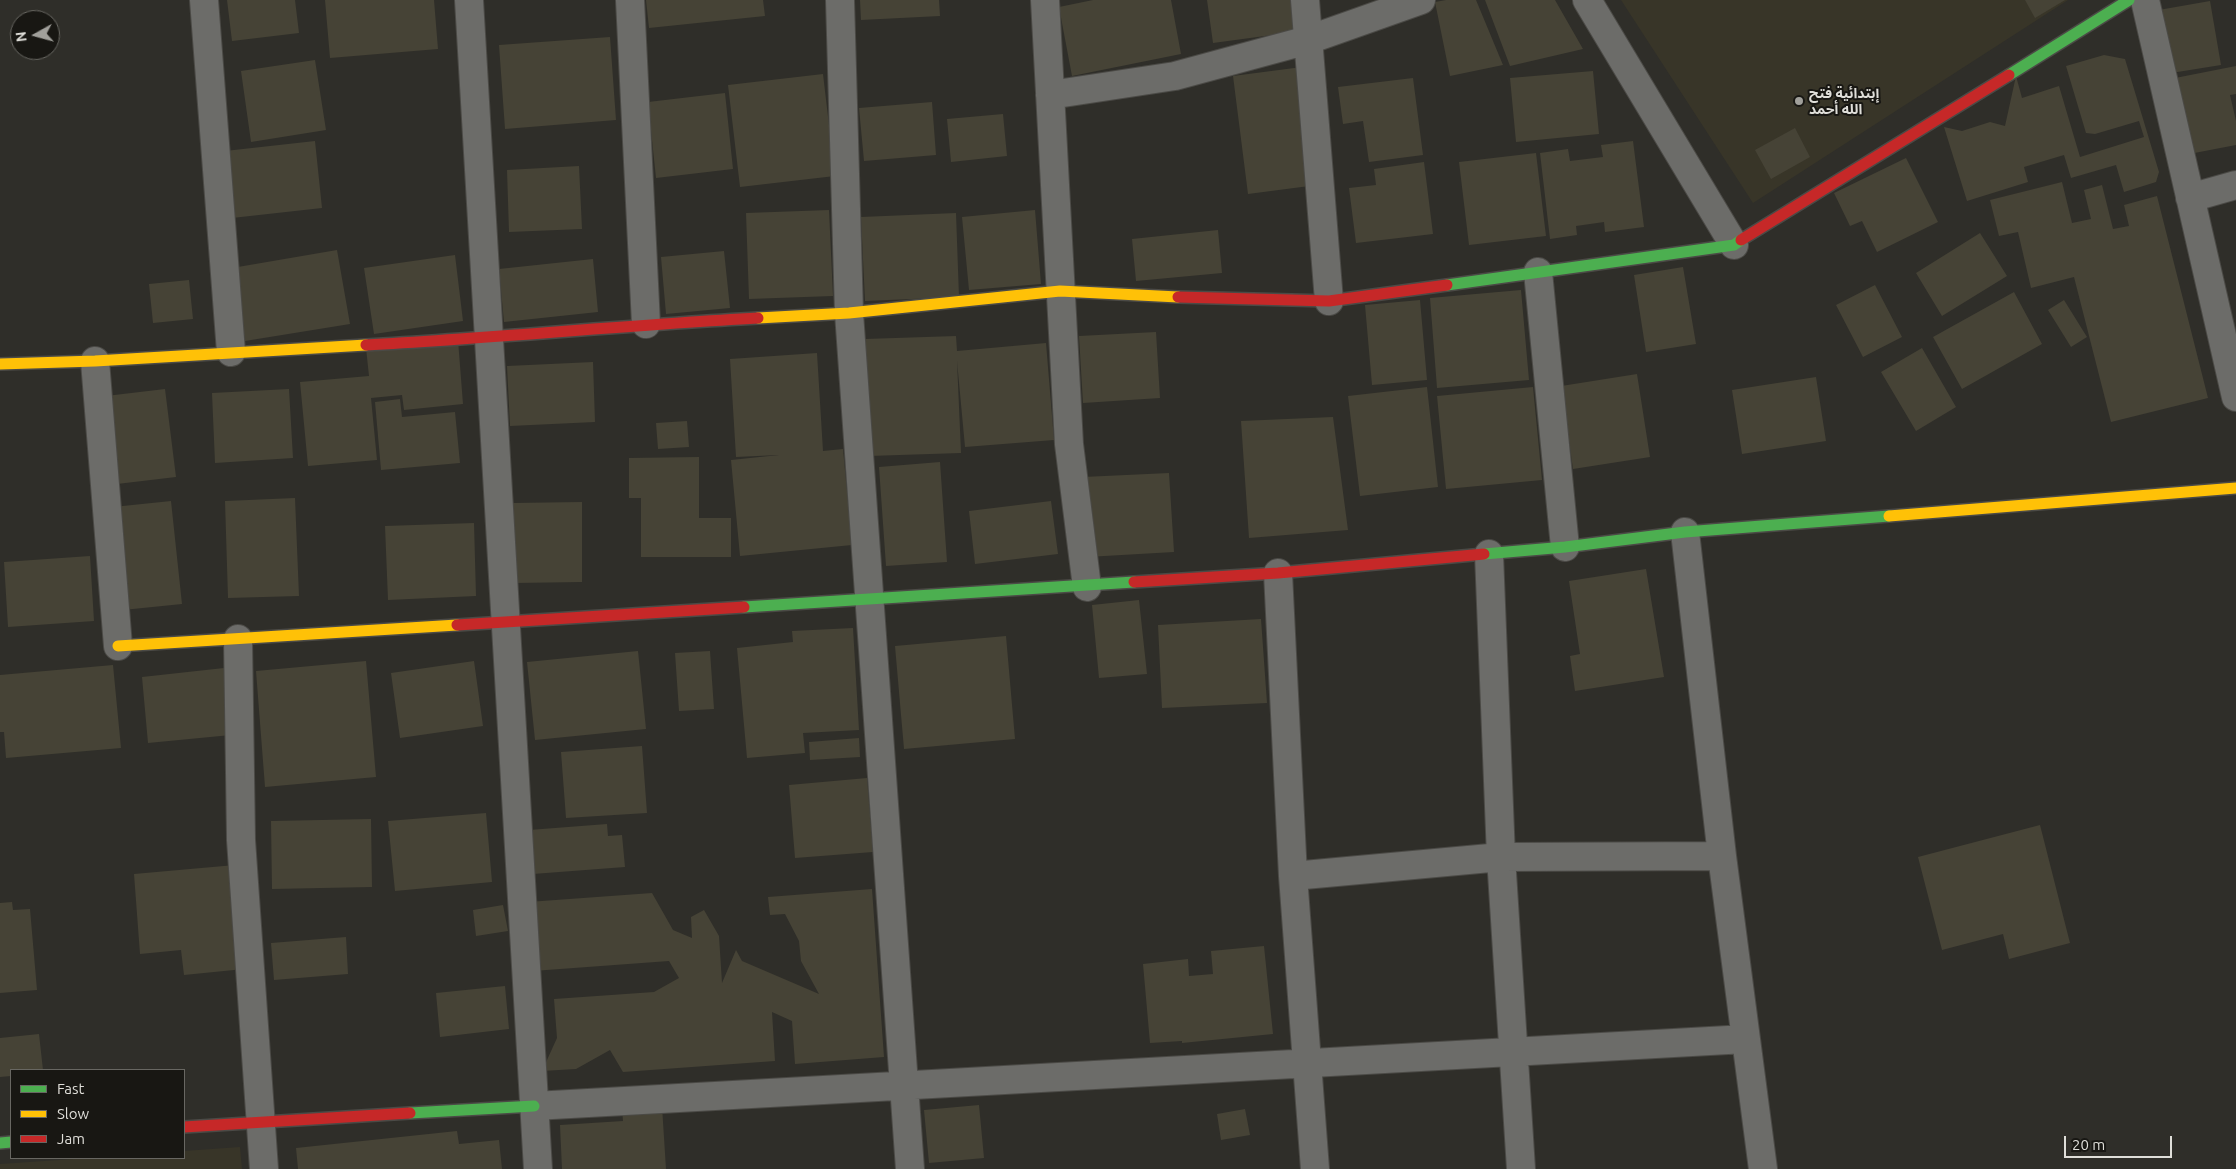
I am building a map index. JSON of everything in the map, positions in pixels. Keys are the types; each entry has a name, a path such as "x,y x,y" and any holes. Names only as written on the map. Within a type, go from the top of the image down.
{"street":[{"path":"204,0 230,352"},
{"path":"469,0 538,1169"},
{"path":"630,0 646,324"},
{"path":"840,0 849,313 910,1169"},
{"path":"1044,0 1069,444 1087,587"},
{"path":"1305,0 1329,300"},
{"path":"1050,95 1175,76 1308,40 1421,0"},
{"path":"1587,0 1734,245"},
{"path":"2145,0 2236,397"},
{"path":"0,364 95,361 489,338 646,324 849,313 1060,291 1189,298 1329,300 1734,245 2114,3"},
{"path":"2190,198 2236,185"},
{"path":"1538,272 1565,547"},
{"path":"95,361 118,646 1087,587 1278,573 1565,547 1685,532 2236,488"},
{"path":"1685,532 1722,856 1763,1169"},
{"path":"1489,554 1501,857 1522,1169"},
{"path":"1278,573 1293,876 1314,1169"},
{"path":"238,639 241,840 264,1169"},
{"path":"1293,876 1501,857 1722,856"},
{"path":"185,1127 260,1121 1746,1039"}],"shaded area":[{"name":"إبتدائية فتح الله أحمد","path":"1621,0 2068,0 1753,203"},
{"path":"240,1147 242,1169 0,1169 0,1164 73,1159 185,1159 185,1151"}],"building":[{"path":"227,0 295,0 299,33 232,41"},
{"path":"325,0 434,0 438,49 330,58"},
{"path":"646,0 763,0 765,16 649,28"},
{"path":"860,0 939,0 940,16 861,20"},
{"path":"1093,0 1171,0 1181,54 1072,76 1059,7"},
{"path":"1207,0 1297,0 1302,31 1213,43"},
{"path":"1476,0 1503,65 1450,76 1435,2"},
{"path":"1485,0 1555,0 1583,49 1510,66"},
{"path":"2025,0 2065,0 2035,18"},
{"path":"2210,1 2221,65 2165,74 2153,11"},
{"path":"610,37 616,120 505,129 499,45"},
{"path":"2104,55 2125,59 2159,172 2156,182 2124,192 2116,165 2071,178 2064,155 2024,167 2028,182 1967,201 1944,127 1962,131 1990,122 2005,126 2016,76 2022,98 2059,86 2080,157 2144,137 2139,121 2095,134 2086,133 2066,66"},
{"path":"315,60 326,130 251,142 241,71"},
{"path":"2236,66 2236,94 2230,95 2236,121 2236,145 2184,155 2170,79"},
{"path":"1302,67 1317,185 1248,194 1233,76"},
{"path":"1593,71 1599,134 1516,142 1510,78"},
{"path":"823,74 835,176 740,187 728,85"},
{"path":"1413,78 1423,155 1369,162 1363,121 1343,124 1338,87"},
{"path":"725,93 733,169 656,178 648,102"},
{"path":"932,102 936,155 864,161 859,108"},
{"path":"1003,114 1007,156 951,162 947,119"},
{"path":"1795,128 1810,157 1771,179 1755,150"},
{"path":"315,141 322,208 232,218 225,151"},
{"path":"1633,141 1644,227 1605,232 1604,222 1576,226 1577,235 1550,239 1540,153 1568,149 1570,161 1603,157 1601,145"},
{"path":"1536,153 1546,236 1469,245 1459,162"},
{"path":"1906,158 1938,222 1877,252 1862,221 1850,226 1834,193"},
{"path":"1424,162 1433,234 1356,243 1349,188 1376,185 1374,169"},
{"path":"579,166 582,229 509,232 507,170"},
{"path":"2062,182 2072,223 2091,219 2084,190 2102,185 2113,229 2129,226 2124,205 2157,196 2208,398 2111,422 2074,277 2031,288 2018,232 1999,236 1990,200"},
{"path":"829,210 833,296 749,299 746,213"},
{"path":"1035,210 1041,284 969,290 962,217"},
{"path":"956,213 959,297 865,301 861,217"},
{"path":"1218,230 1222,273 1136,281 1132,239"},
{"path":"1980,233 2007,276 1942,316 1916,273"},
{"path":"337,250 350,324 245,341 232,268"},
{"path":"724,251 730,308 666,314 661,257"},
{"path":"455,255 463,321 374,334 364,268"},
{"path":"593,259 598,312 504,322 499,269"},
{"path":"1683,267 1696,344 1646,352 1634,275"},
{"path":"189,280 193,319 153,323 149,284"},
{"path":"1875,285 1902,337 1863,357 1836,305"},
{"path":"1521,290 1529,380 1437,388 1430,298"},
{"path":"2014,292 2042,344 1962,389 1933,337"},
{"path":"1420,300 1427,380 1372,385 1365,305"},
{"path":"2064,300 2087,337 2071,347 2048,310"},
{"path":"1156,332 1160,398 1083,403 1079,336"},
{"path":"956,336 957,351 1046,343 1054,440 965,447 957,361 961,453 869,456 865,339"},
{"path":"458,340 463,404 404,410 402,395 371,398 377,460 308,466 300,382 369,376 366,348"},
{"path":"1922,348 1956,407 1916,431 1881,372"},
{"path":"817,353 823,451 843,449 852,545 740,556 731,460 779,455 736,457 730,359"},
{"path":"593,362 595,422 510,426 507,366"},
{"path":"1637,374 1650,457 1573,469 1569,441 1564,441 1555,387"},
{"path":"1816,377 1826,441 1742,454 1732,390"},
{"path":"1427,387 1438,487 1360,496 1348,396"},
{"path":"1533,387 1542,480 1446,489 1437,396"},
{"path":"165,389 176,477 117,484 106,396"},
{"path":"289,389 293,458 215,463 212,393"},
{"path":"400,399 402,417 455,412 460,463 381,470 375,402"},
{"path":"1333,417 1348,530 1249,538 1241,421"},
{"path":"687,421 689,447 658,449 656,423"},
{"path":"699,457 699,518 731,518 731,557 641,557 641,498 629,498 629,458"},
{"path":"940,462 947,562 886,566 879,467"},
{"path":"1169,473 1174,552 1087,557 1083,477"},
{"path":"295,498 299,596 228,598 225,501"},
{"path":"171,501 182,604 123,610 113,507"},
{"path":"1051,501 1058,554 975,564 969,511"},
{"path":"582,502 582,582 514,583 513,503"},
{"path":"474,523 476,596 388,600 385,526"},
{"path":"90,556 94,621 8,627 4,562"},
{"path":"1646,569 1664,677 1575,691 1570,656 1580,654 1569,581"},
{"path":"1139,600 1147,674 1099,678 1092,605"},
{"path":"1261,619 1267,703 1162,708 1158,625"},
{"path":"853,628 859,730 803,733 805,753 747,758 737,648 793,642 792,631"},
{"path":"1006,636 1015,739 904,749 895,646"},
{"path":"638,651 646,729 535,740 527,662"},
{"path":"710,651 714,709 679,711 675,653"},
{"path":"366,661 376,777 265,787 256,671"},
{"path":"474,661 483,726 400,738 391,673"},
{"path":"113,665 121,748 6,758 4,732 0,732 0,675"},
{"path":"224,668 231,735 148,743 142,677"},
{"path":"859,738 860,757 810,760 809,742"},
{"path":"642,746 647,813 566,818 561,752"},
{"path":"867,778 873,852 795,858 789,785"},
{"path":"486,813 492,882 395,891 388,821"},
{"path":"371,819 372,887 272,889 271,821"},
{"path":"607,824 608,836 622,835 625,867 533,874 529,830"},
{"path":"2040,825 2070,943 2009,959 2003,934 1942,950 1918,857"},
{"path":"235,865 244,969 184,975 181,950 140,954 134,874"},
{"path":"872,889 884,1057 795,1064 792,1021 772,1012 775,1061 623,1072 610,1050 576,1069 542,1071 557,1038 554,999 654,992 679,978 669,961 533,971 528,902 652,893 673,930 692,938 691,917 704,910 719,936 722,983 736,950 742,961 819,994 801,961 799,941 785,914 770,915 768,897"},
{"path":"12,902 13,910 30,909 37,990 0,993 0,903"},
{"path":"503,905 508,931 476,936 473,910"},
{"path":"346,937 348,974 274,980 271,943"},
{"path":"1264,946 1273,1034 1182,1043 1182,1041 1150,1043 1143,964 1188,959 1189,976 1213,974 1211,951"},
{"path":"505,986 509,1029 440,1037 436,993"},
{"path":"39,1034 43,1069 10,1069 10,1076 0,1077 0,1038"},
{"path":"979,1105 984,1158 929,1163 924,1110"},
{"path":"662,1106 666,1169 562,1169 560,1125 623,1121 622,1109"},
{"path":"1245,1109 1250,1135 1221,1140 1217,1114"},
{"path":"457,1131 459,1144 499,1140 502,1169 298,1169 296,1148"}],"traffic: fast":[{"path":"2009,75 2129,0"},
{"path":"1447,285 1734,245 1741,240"},
{"path":"1484,554 1565,547 1685,532 1889,516"},
{"path":"744,607 1134,582"},
{"path":"410,1113 534,1106"},
{"path":"0,1143 10,1142"}],"traffic: slow":[{"path":"758,318 849,313 1060,291 1178,297"},
{"path":"0,364 95,361 366,345"},
{"path":"1889,516 2236,488"},
{"path":"118,646 457,625"}],"traffic: jam":[{"path":"1741,240 2009,75"},
{"path":"1178,297 1329,301 1447,285"},
{"path":"366,345 758,318"},
{"path":"1134,582 1278,573 1484,554"},
{"path":"457,625 744,607"},
{"path":"185,1127 410,1113"}],"place":[{"name":"إبتدائية فتح الله أحمد","path":"1799,101"}]}
